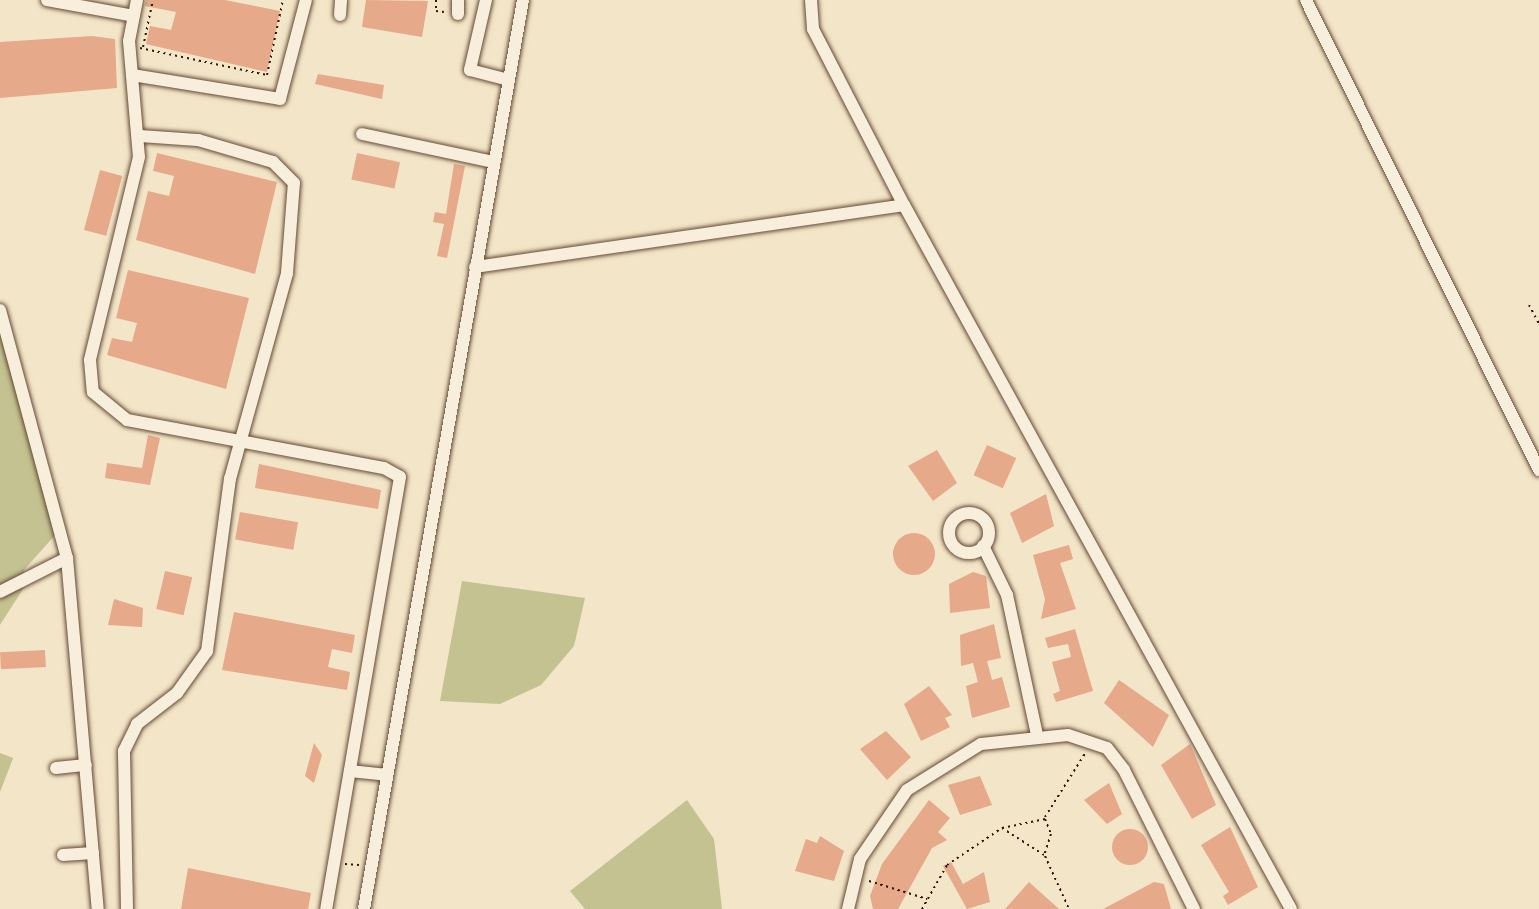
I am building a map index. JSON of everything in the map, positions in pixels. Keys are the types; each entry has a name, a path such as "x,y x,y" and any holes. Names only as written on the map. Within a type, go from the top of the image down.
{"street":[{"path":"47,0 134,16"},
{"path":"137,0 132,75 139,136 88,376 105,408 127,420 384,468 400,477 326,909"},
{"path":"132,75 280,99 306,0"},
{"path":"340,15 341,0"},
{"path":"486,0 470,70 509,80"},
{"path":"364,909 523,0"},
{"path":"811,0 813,29 904,205 1291,909"},
{"path":"1306,0 1539,470"},
{"path":"362,134 494,162"},
{"path":"127,909 124,751 137,724 177,693 207,651 217,555 242,442 287,273 294,183 273,162 198,140 139,136"},
{"path":"475,267 904,205"},
{"path":"0,310 67,558 98,909"},
{"path":"983,546 1007,595 1037,735"},
{"path":"0,592 67,558"},
{"path":"848,909 856,878 889,806 907,790 981,744 1037,735 1095,744 1124,770 1194,909"},
{"path":"56,768 86,765"},
{"path":"350,771 387,775"},
{"path":"63,855 93,853"}],"path":[{"path":"153,0 143,48 267,75 283,0"},
{"path":"1529,305 1539,324"},
{"path":"922,909 947,865 1002,828 1045,819 1095,744"},
{"path":"1044,855 1051,834 1045,819"},
{"path":"1002,828 1044,855 1069,909"},
{"path":"344,863 371,867"},
{"path":"856,878 927,899"}],"shaded area":[{"path":"0,334 56,534 24,570 23,589 0,625"},
{"path":"462,581 585,598 574,646 541,685 500,704 440,701"},
{"path":"0,753 13,758 0,792"},
{"path":"687,800 714,839 722,909 585,909 570,891"}],"building":[{"path":"146,0 225,0 280,11 267,72 146,44 150,26 171,30 176,12 145,6"},
{"path":"366,0 428,1 422,37 362,27"},
{"path":"92,36 115,39 117,88 0,98 0,42"},
{"path":"318,74 384,85 382,99 315,84"},
{"path":"157,153 277,182 255,274 136,240 148,191 169,196 174,176 153,171"},
{"path":"357,153 400,162 394,189 351,179"},
{"path":"454,164 465,166 447,258 437,256 444,224 433,222 435,212 446,214"},
{"path":"100,170 122,176 106,236 84,230"},
{"path":"128,270 249,298 226,389 107,355 112,338 132,342 137,323 116,318"},
{"path":"148,435 160,438 150,485 105,478 107,463 142,468"},
{"path":"987,445 1016,458 1003,488 974,475"},
{"path":"937,450 957,483 933,501 908,466"},
{"path":"259,464 381,490 378,509 255,488"},
{"path":"1046,494 1054,526 1022,543 1010,513"},
{"path":"240,512 298,522 293,550 235,540"},
{"path":"914,533 929,539 935,554 929,569 914,575 899,569 893,554 899,539"},
{"path":"1069,545 1073,559 1060,563 1076,609 1041,619 1045,599 1033,555"},
{"path":"165,571 192,577 184,615 156,609"},
{"path":"973,572 986,576 990,608 950,613 949,584"},
{"path":"114,599 143,608 142,627 108,625"},
{"path":"234,612 355,635 352,653 332,649 328,667 350,672 347,690 222,670"},
{"path":"994,624 1001,658 987,661 992,680 1002,677 1010,707 972,718 966,686 978,682 973,663 961,666 960,635"},
{"path":"1075,629 1093,691 1056,702 1053,694 1060,691 1052,662 1071,657 1068,644 1048,648 1045,638"},
{"path":"45,650 46,667 1,669 0,652"},
{"path":"1119,680 1169,715 1153,747 1104,703"},
{"path":"929,686 952,715 945,718 950,727 921,741 904,704"},
{"path":"886,731 911,757 887,780 860,749"},
{"path":"314,743 322,755 314,783 305,776"},
{"path":"1190,744 1216,805 1192,819 1161,765"},
{"path":"980,776 992,805 960,815 948,785"},
{"path":"1109,783 1122,814 1107,824 1084,800"},
{"path":"929,800 950,818 938,832 947,840 932,848 898,909 873,909 870,896 882,864"},
{"path":"1230,827 1258,887 1228,905 1223,896 1229,892 1201,845"},
{"path":"1130,829 1142,835 1148,847 1142,859 1130,865 1118,859 1112,847 1118,835"},
{"path":"820,836 844,851 834,881 795,871 806,839 817,843"},
{"path":"951,862 963,884 984,872 990,902 967,909 943,866"},
{"path":"188,868 311,893 308,909 181,909"},
{"path":"1029,882 1059,909 1005,909"},
{"path":"1154,882 1164,884 1171,909 1103,909"}]}
